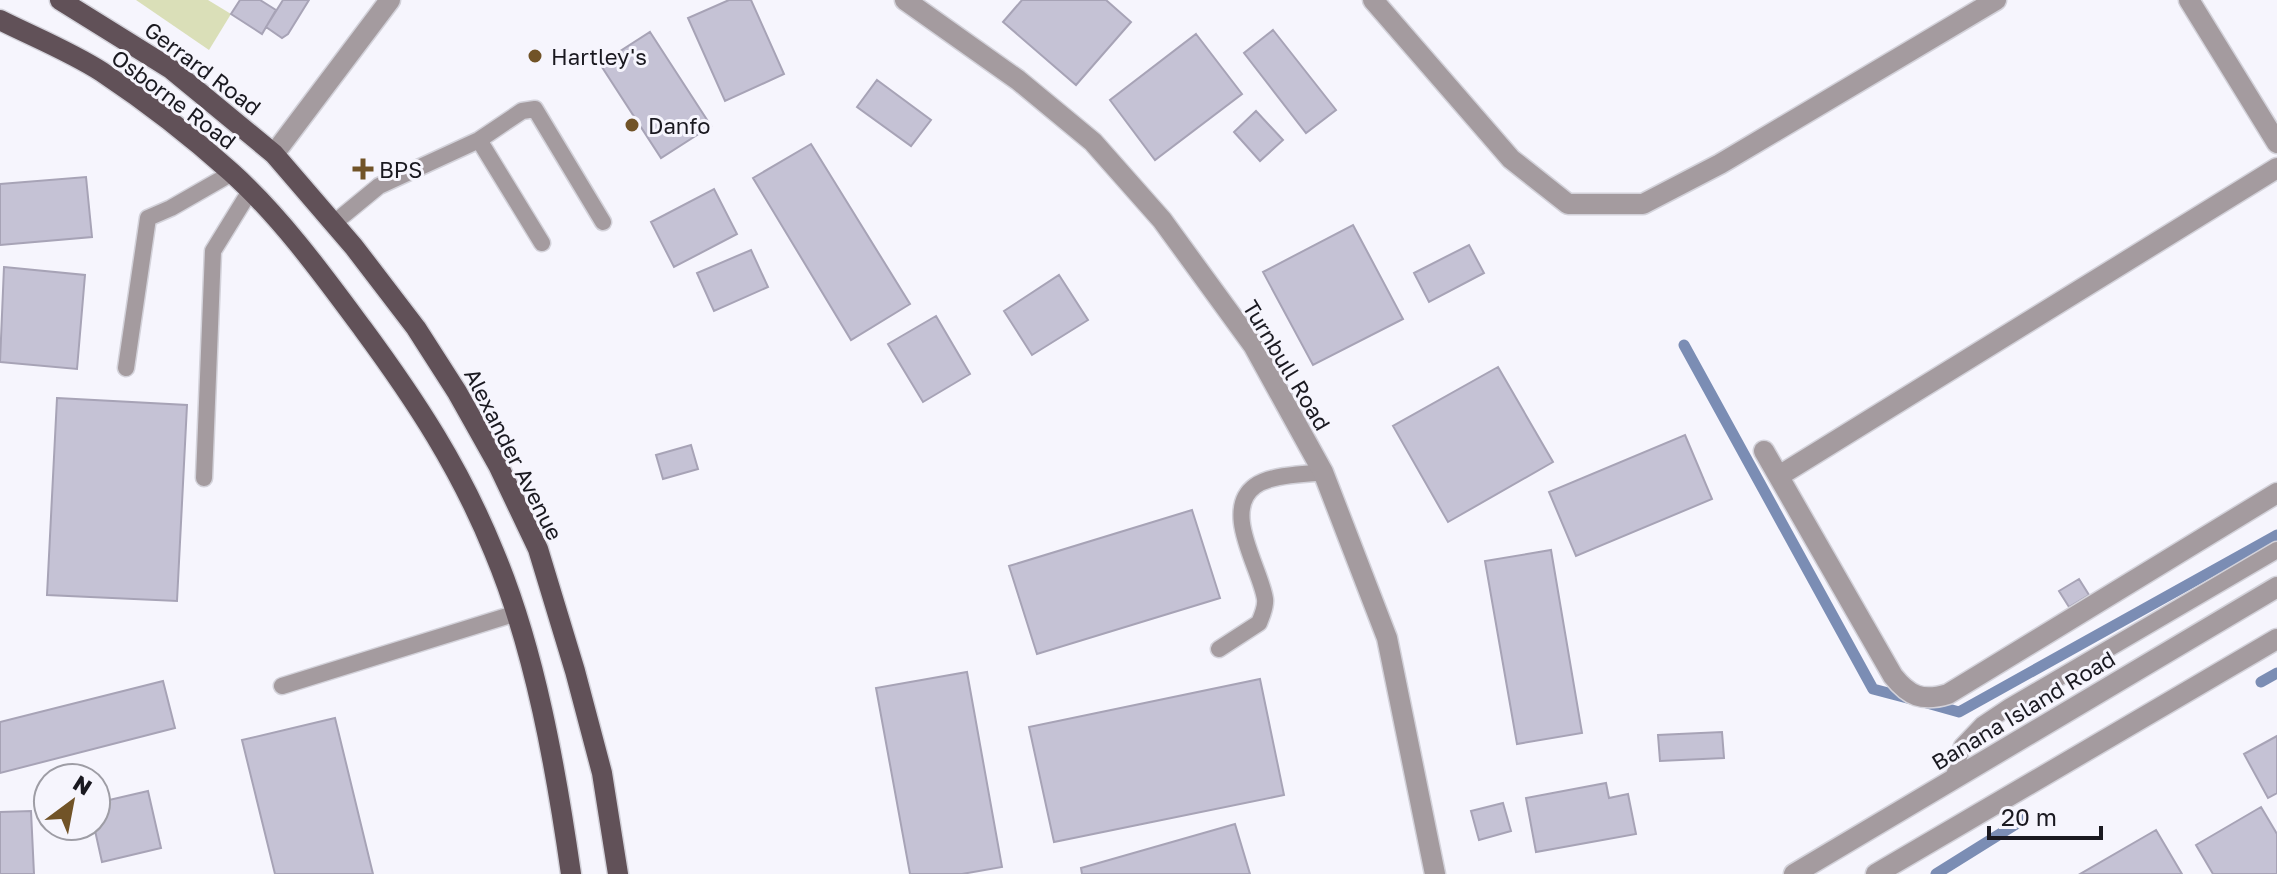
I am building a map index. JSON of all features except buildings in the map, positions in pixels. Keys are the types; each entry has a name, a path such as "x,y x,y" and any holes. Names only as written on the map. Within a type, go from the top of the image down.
{"main road":[{"name":"Gerrard Road","path":"60,0 171,69 274,154"},
{"name":"Osborne Road","path":"0,20 100,70 162,114 232,173"},
{"name":"Alexander Avenue","path":"274,154 334,223 416,328 498,465 538,549 575,671 602,773 618,874"},
{"path":"232,173 330,285 413,397 458,472 517,613 558,781 571,874"}],"street":[{"path":"274,154 390,0"},
{"name":"Turnbull Road","path":"905,0 1018,80 1093,142 1152,208 1253,345 1323,472 1387,638 1435,874"},
{"path":"1373,0 1511,159 1568,204 1643,204 1720,164 1996,0"},
{"path":"2189,0 2277,143"},
{"path":"1779,476 2277,168"},
{"path":"1764,451 1893,676 1904,690 1917,698 1948,694 2277,493"},
{"name":"Banana Island Road","path":"1794,874 2277,587"},
{"path":"1876,874 2277,639"}],"lane":[{"path":"334,223 379,186 479,140 522,111 535,109 603,222"},
{"path":"479,140 542,243"},
{"path":"126,368 148,218 232,173"},
{"path":"204,478 213,251 250,191"},
{"path":"1219,649 1259,623 1266,601 1244,536 1241,512 1247,495 1256,485 1270,480 1323,472"},
{"path":"1953,780 1962,746 1982,725 2277,550"},
{"path":"282,686 517,613"}],"green space":[{"path":"136,0 208,0 231,14 209,50"}],"waterway":[{"path":"1684,345 1873,689 1911,699"},
{"path":"1927,703 1959,712 2277,535"},
{"path":"2261,682 2277,673"},
{"path":"1936,874 2024,819"}],"place":[{"name":"Hartley's","path":"535,56"},
{"name":"Danfo","path":"632,125"},
{"name":"BPS","path":"363,169"}]}
